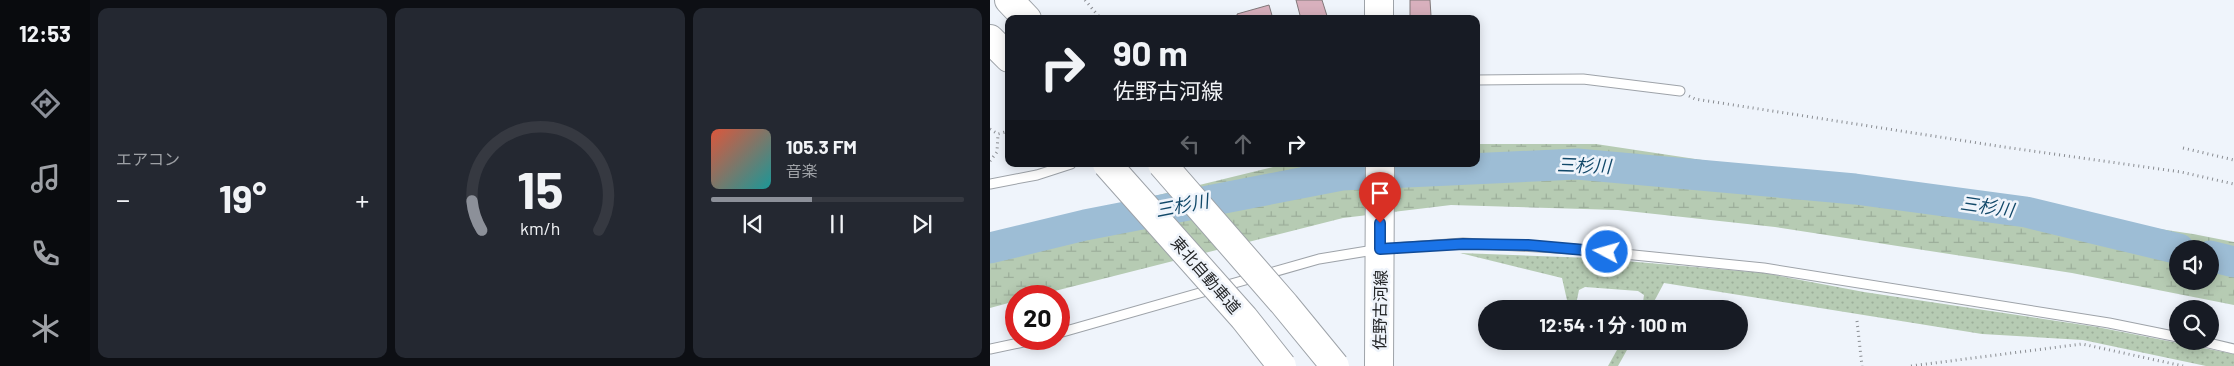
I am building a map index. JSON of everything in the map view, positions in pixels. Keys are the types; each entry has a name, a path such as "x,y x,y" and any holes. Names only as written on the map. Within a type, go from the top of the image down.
{"main road":[{"path":"1009,0 1023,15"},
{"path":"1379,0 1379,15"},
{"path":"990,39 1005,54"},
{"name":"東北自動車道","path":"1110,167 1244,318 1282,366"},
{"path":"1165,167 1279,297 1335,366"},
{"name":"佐野古河線","path":"1379,366 1380,167"}],"lane":[{"path":"1480,80 1583,79 1680,91"},
{"path":"990,184 1037,176 1062,167"},
{"path":"1070,330 1319,259 1380,246 1463,244 1528,245 1764,268 2099,321 2169,335"},
{"path":"990,348 1005,345"},
{"path":"2219,345 2234,349"}],"path":[{"path":"1085,0 1098,15"},
{"path":"1680,91 1695,99 2004,147 2181,172 2234,184"},
{"path":"990,129 998,134 1005,132"},
{"path":"990,161 997,152 998,134"},
{"path":"2183,148 2234,160"},
{"path":"1857,321 1862,366"},
{"path":"1911,366 2082,344 2183,366"}],"green space":[{"path":"1480,144 1596,144 2193,234 2234,242 2234,305 2219,302 2219,300 2209,300 2072,273 1775,227 1618,210 1451,205 1343,218 1070,287 1070,285 1005,285 1005,304 990,308 990,236 1273,167 1480,167"},
{"path":"1460,253 1591,258 1764,273 1864,292 2097,327 2169,341 2169,350 2214,350 2234,354 2234,366 2206,366 2083,340 1982,334 1664,283 1655,300 1643,300 1644,295 1638,291 1585,287 1579,290 1577,300 1567,300 1562,278"},
{"path":"1617,350 1627,350 1618,366 1608,366"}],"building":[{"path":"1296,0 1322,0 1327,15 1300,15"},
{"path":"1410,0 1430,0 1431,15 1410,15"},
{"path":"1269,5 1272,15 1237,15"}],"waterway":[{"name":"三杉川","path":"990,248 1085,225 1342,175 1577,164 1855,189 2026,212 2169,247"},
{"name":"三杉川","path":"2219,258 2234,262"}],"route":[{"path":"1380,223 1380,249 1463,244 1528,245 1607,252"}]}
